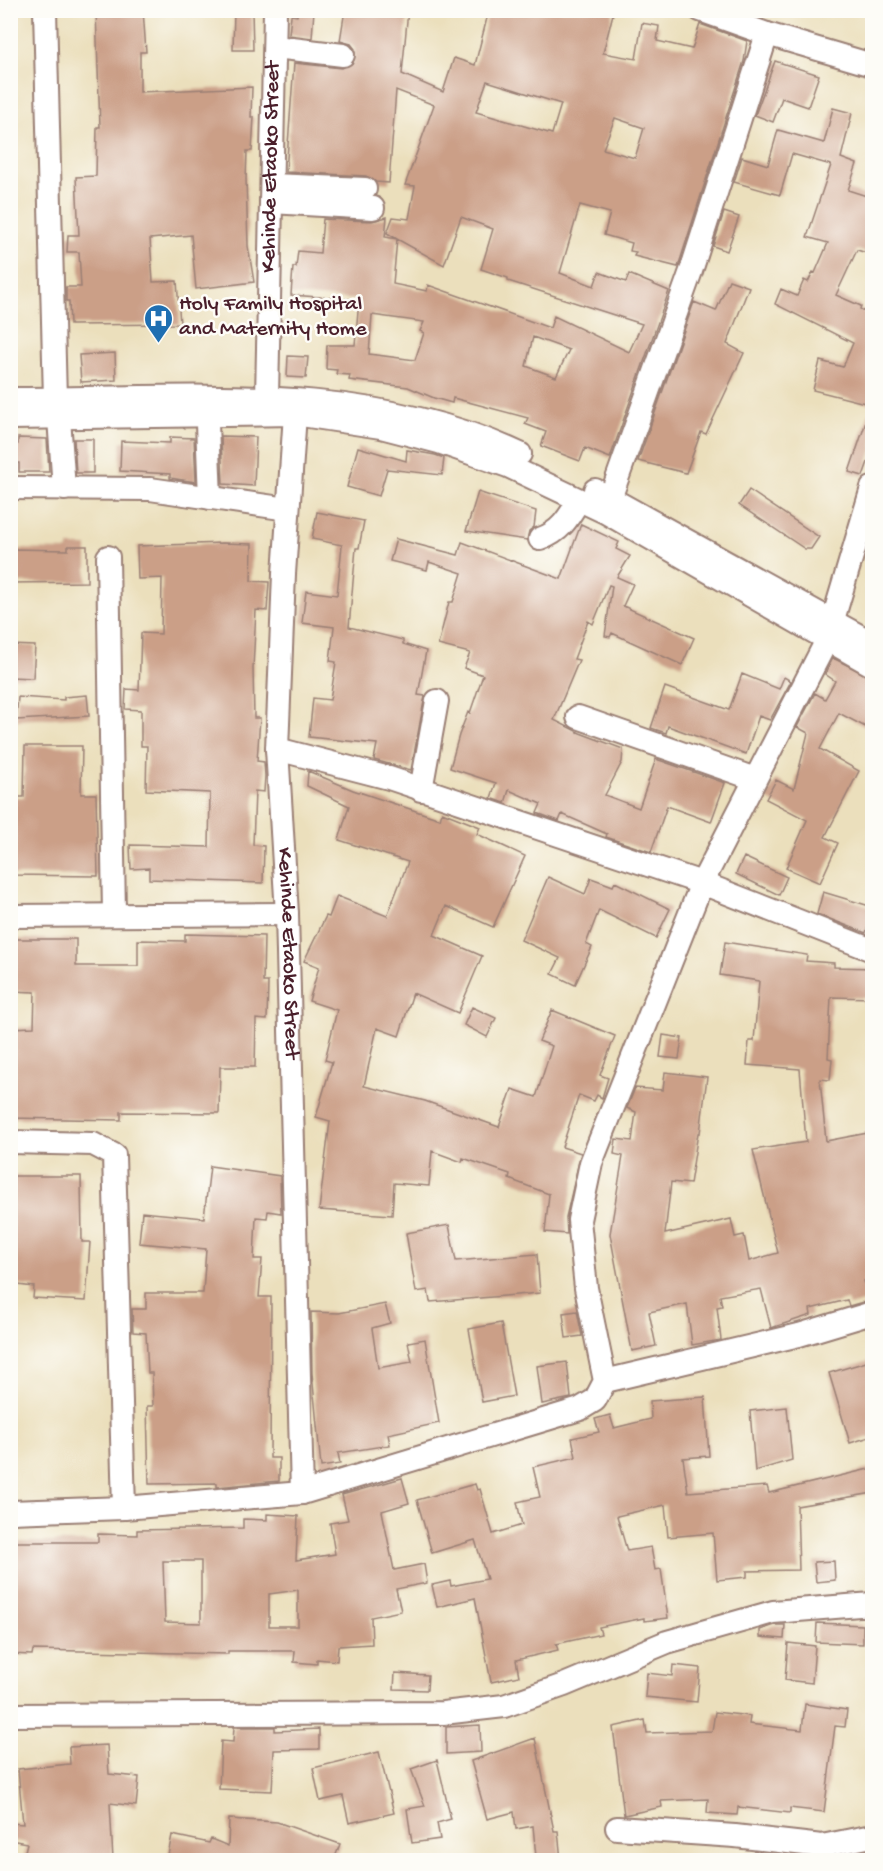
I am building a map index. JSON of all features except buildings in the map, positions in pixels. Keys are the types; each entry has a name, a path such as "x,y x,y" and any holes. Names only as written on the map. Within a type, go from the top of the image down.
{"street":[{"path":"45,10 57,408 64,489"},
{"name":"Kehinde Etaoko Street","path":"267,397 275,10"},
{"path":"700,10 767,34 873,65"},
{"path":"608,505 691,271 767,34"},
{"path":"275,47 343,55"},
{"path":"271,194 369,199"},
{"path":"206,406 267,397 296,398 392,412 447,427 516,452 830,630 873,665"},
{"path":"10,399 57,408 206,406 295,414 381,426 439,442 508,466 579,500 608,505"},
{"path":"206,406 210,498"},
{"path":"10,418 57,408"},
{"name":"Kehinde Etaoko Street","path":"295,414 288,509 277,749 287,914 302,1492"},
{"path":"10,488 150,489 288,509"},
{"path":"10,1512 124,1508 302,1492 580,1409 595,1400 604,1381 586,1288 579,1220 591,1163 702,883 830,630 873,488"},
{"path":"540,539 550,536 566,523 579,500"},
{"path":"108,557 114,913"},
{"path":"830,630 873,643"},
{"path":"421,790 437,701"},
{"path":"578,717 755,779"},
{"path":"277,749 390,778 702,883 873,950"},
{"path":"10,915 287,914"},
{"path":"10,1142 93,1144 114,1155 124,1508"},
{"path":"604,1381 799,1335 873,1313"},
{"path":"10,1715 442,1713 504,1706 564,1685 667,1642 773,1612 873,1604"},
{"path":"617,1828 735,1836 822,1846 873,1836"}],"place":[{"name":"Holy Family Hospital and Maternity Home","path":"158,344"}]}
